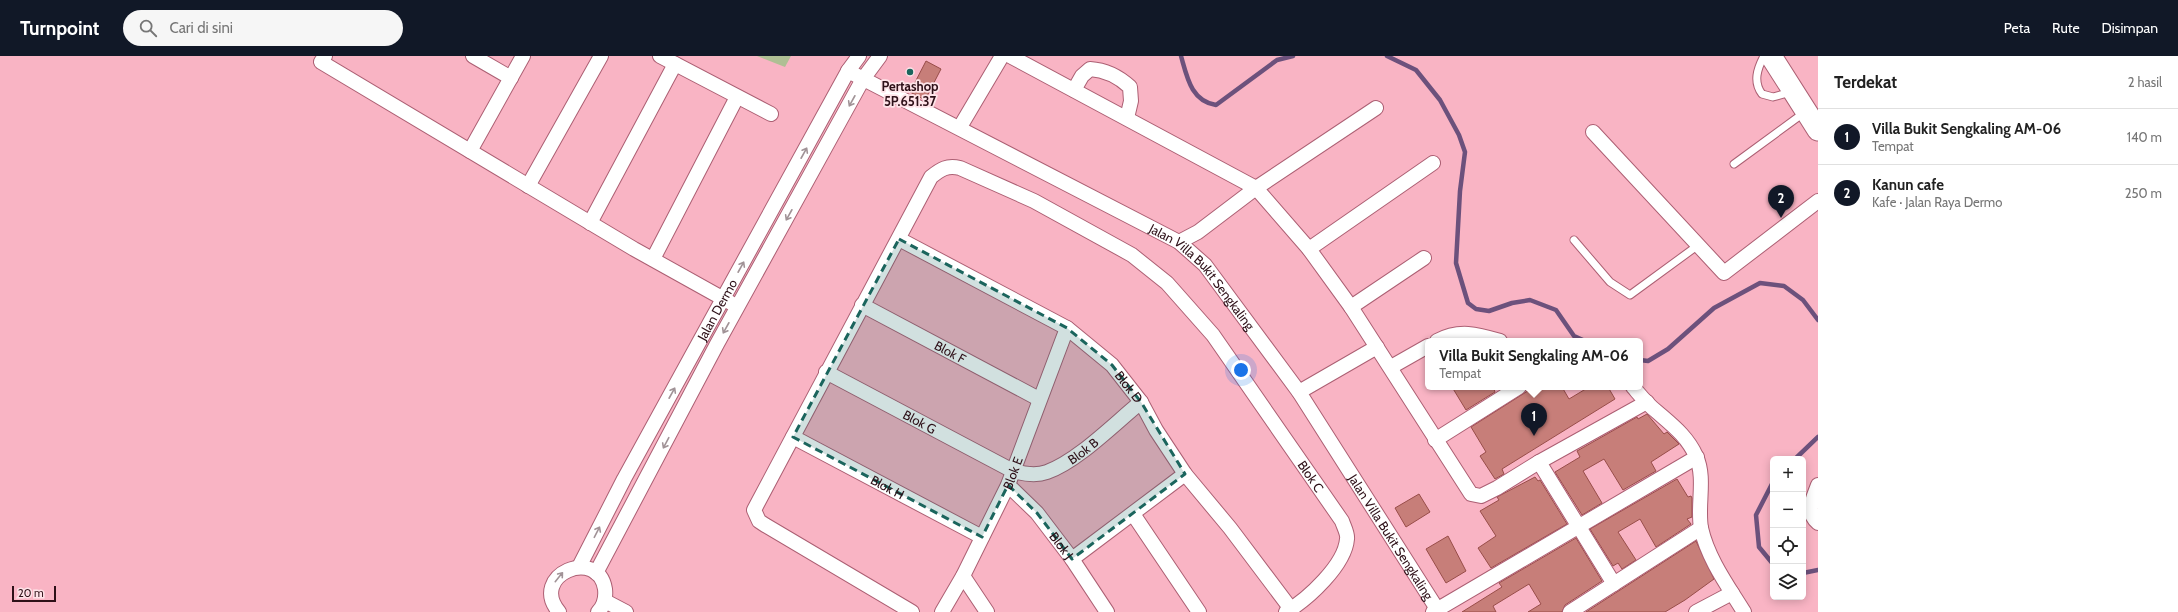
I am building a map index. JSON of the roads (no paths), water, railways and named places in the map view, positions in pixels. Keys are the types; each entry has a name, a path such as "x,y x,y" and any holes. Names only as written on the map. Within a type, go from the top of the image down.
{"street":[{"path":"326,56 321,62 590,223 738,307"},
{"path":"473,56 511,78"},
{"path":"470,152 523,56"},
{"path":"528,186 601,56"},
{"path":"660,56 771,114"},
{"name":"Jalan Dermo","path":"579,567 624,479 848,71 859,56"},
{"path":"596,573 718,344 863,79 880,56"},
{"path":"960,127 1002,56"},
{"path":"1010,56 1256,188 1309,249 1351,307 1391,367 1471,494 1482,496 1539,462 1647,402"},
{"path":"1771,56 1818,130"},
{"path":"590,223 675,64"},
{"path":"1074,90 1082,76 1090,69 1102,69 1121,78 1130,87 1131,101 1127,118"},
{"name":"Jalan Villa Bukit Sengkaling","path":"848,71 960,127 1180,242 1205,265 1299,392 1437,611"},
{"path":"652,259 737,97"},
{"path":"1180,242 1198,232 1256,188 1376,108"},
{"path":"1593,132 1721,272 1725,273 1818,200"},
{"path":"1309,249 1433,163"},
{"name":"Blok C","path":"912,612 759,521 754,510 931,177 941,169 951,166 960,168 1034,201 1132,255 1167,284 1213,336 1342,521 1348,537 1346,551 1321,583 1289,610"},
{"name":"Blok D","path":"899,239 1067,328 1112,365 1141,402 1156,430 1185,474 1230,528 1289,610"},
{"path":"1351,307 1424,258"},
{"name":"Blok F","path":"862,306 1039,399"},
{"name":"Blok E","path":"942,612 963,576 1008,485 1039,399 1067,328"},
{"path":"1442,338 1449,334 1469,334 1487,338"},
{"path":"704,335 718,344"},
{"path":"1299,392 1377,347"},
{"path":"1391,367 1425,348"},
{"name":"Blok G","path":"826,372 1013,471"},
{"path":"1436,440 1514,390"},
{"path":"1636,390 1687,439 1697,458 1701,486 1701,528 1717,570 1744,612"},
{"name":"Blok B","path":"1013,471 1029,475 1046,473 1064,464 1141,402"},
{"name":"Blok H","path":"793,437 982,537"},
{"path":"1437,611 1579,526 1697,458"},
{"path":"1539,462 1614,584"},
{"path":"1072,559 1185,474"},
{"name":"Blok J","path":"1008,485 1037,513 1072,559 1107,612"},
{"path":"1818,485 1810,510 1812,518 1818,523"},
{"path":"1133,514 1199,612"},
{"path":"1570,612 1701,528"},
{"path":"559,612 553,604 553,586 556,578 563,572 579,567 596,573 604,586 602,607 626,612"},
{"path":"963,576 988,612"},
{"path":"1696,612 1732,593"}],"lane":[{"path":"1764,56 1757,76 1756,87 1762,94 1773,97 1794,91"},
{"path":"1734,164 1806,111"},
{"path":"1574,240 1610,282 1630,295 1697,246"}],"waterway":[{"path":"1181,56 1191,87 1201,99 1216,105 1277,60 1293,56"},
{"path":"1387,56 1416,70 1440,100 1459,135 1465,152 1460,191 1456,263 1468,303 1476,309 1489,311 1512,303 1530,300 1556,310 1574,336 1578,338"},
{"path":"1643,360 1648,361 1668,349 1714,308 1760,283 1784,286 1803,300 1818,320"},
{"path":"1798,456 1818,437"},
{"path":"1770,488 1756,515 1759,547 1770,560"},
{"path":"1806,572 1818,570"}],"place":[{"name":"Pertashop 5P.651.37","path":"910,72"},
{"name":"Kanun cafe","path":"1781,218"},
{"name":"Villa Bukit Sengkaling AM-06","path":"1534,436"}]}
